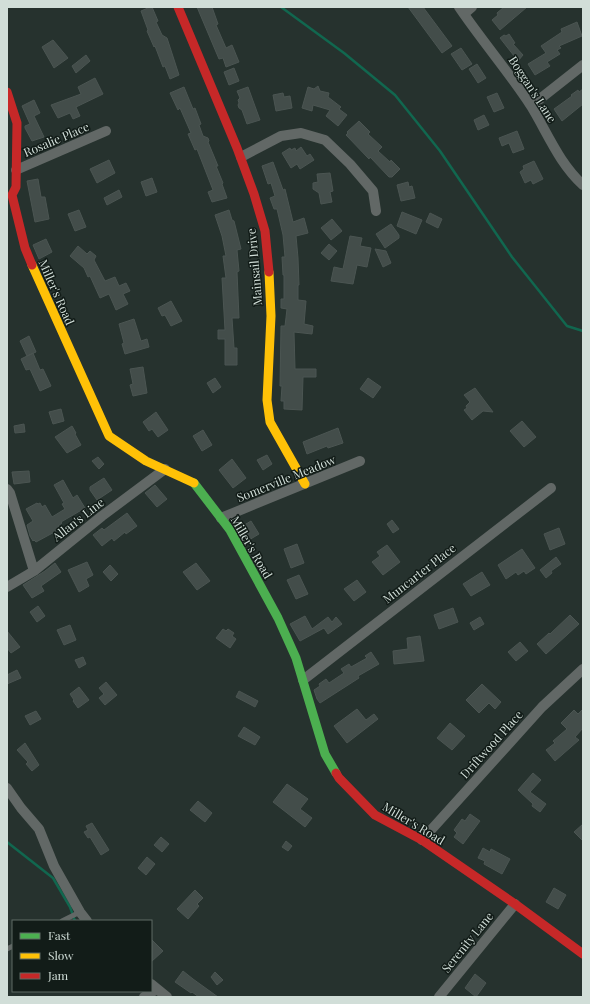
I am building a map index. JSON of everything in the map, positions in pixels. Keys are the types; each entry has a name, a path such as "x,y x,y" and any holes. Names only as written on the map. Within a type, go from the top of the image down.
{"street":[{"name":"Mainsail Drive","path":"178,7 241,157 265,231 269,270 271,316 267,400 270,422 305,484"},
{"path":"462,10 472,7"},
{"name":"Boggan's Lane","path":"462,10 531,106 561,160 569,171 583,185"},
{"path":"531,106 583,65"},
{"name":"Miller's Road","path":"7,92 17,123 16,187 10,195 24,248 109,436 146,461 195,483 222,518 278,618 296,658 325,754 339,778 375,815 422,840 515,904 583,954"},
{"name":"Rosalie Place","path":"16,170 106,131"},
{"path":"241,157 281,136 301,133 325,140 350,164 373,191 376,211"},
{"name":"Somerville Meadow","path":"222,518 360,461"},
{"name":"Allan's Line","path":"7,587 34,571 102,516 165,469"},
{"name":"Muncarter Place","path":"303,680 551,488"},
{"path":"7,489 10,494 34,571"},
{"name":"Driftwood Place","path":"422,840 542,707 583,669"},
{"path":"7,788 21,808 39,829 54,866 80,912 86,920"},
{"name":"Serenity Lane","path":"439,997 515,904"},
{"path":"154,986 167,997"}],"lane":[{"path":"64,920 80,912"}],"building":[{"path":"152,7 158,21 156,22 162,35 167,38 179,75 170,79 147,31 148,30 141,11"},
{"path":"197,7 212,7 218,24 216,25 226,48 232,45 239,62 226,67 223,58 219,59"},
{"path":"408,7 423,7 452,46 442,53"},
{"path":"504,7 527,7 500,30 492,20"},
{"path":"577,22 582,36 559,46 561,48 557,50 560,54 547,62 550,66 535,75 528,64 546,53 541,46 562,32 561,29"},
{"path":"509,34 515,43 513,44 523,55 518,61 500,38"},
{"path":"53,40 68,58 54,68 42,47"},
{"path":"461,48 472,64 462,70 451,54"},
{"path":"86,55 90,61 76,73 72,66"},
{"path":"477,64 486,78 478,83 469,69"},
{"path":"234,68 239,81 229,85 224,72"},
{"path":"95,78 103,94 76,107 80,116 73,119 70,113 58,118 51,105 81,94 78,87"},
{"path":"318,86 320,91 329,93 328,97 341,107 339,109 347,115 338,126 326,116 330,110 313,105 312,111 302,108 308,87 314,89"},
{"path":"184,87 193,109 195,108 201,124 199,125 203,136 208,138 208,142 218,166 216,166 227,198 212,202 208,192 213,190 197,149 195,150 188,134 191,133 180,108 178,110 170,93"},
{"path":"248,87 260,120 247,124 242,110 238,105 238,100 240,98 237,91"},
{"path":"583,89 583,104 562,121 554,109 578,90 579,92"},
{"path":"283,93 284,97 290,96 292,108 276,111 273,95"},
{"path":"497,93 504,108 494,112 487,97"},
{"path":"34,100 40,113 34,116 44,137 32,141 25,128 25,126 30,124 22,106"},
{"path":"484,115 489,125 478,130 474,120"},
{"path":"359,121 370,132 368,134 382,147 378,151 390,162 391,160 400,169 392,177 389,177 370,157 369,159 346,135 348,133 347,132"},
{"path":"517,131 524,149 513,153 509,143 502,146 499,138"},
{"path":"301,147 307,156 310,154 314,160 300,169 297,164 291,168 282,153 290,148 291,150 295,148 296,151"},
{"path":"109,160 115,173 97,183 90,169"},
{"path":"534,161 543,179 533,184 531,180 525,183 520,172 524,169 523,166"},
{"path":"273,162 283,190 285,189 293,222 304,218 308,233 296,236 299,285 298,300 306,301 304,324 313,326 312,334 294,332 295,369 316,369 316,377 303,377 302,410 284,409 284,401 281,401 281,326 285,326 287,309 281,308 281,299 284,299 282,257 285,257 283,235 277,209 274,209 270,198 275,196 271,183 268,184 262,166"},
{"path":"330,173 333,191 330,192 332,202 321,204 319,193 313,189 313,183 318,182 317,174"},
{"path":"152,178 157,192 146,196 141,182"},
{"path":"38,179 41,197 45,197 49,219 35,222 27,181"},
{"path":"408,182 409,187 412,186 415,198 401,201 397,185"},
{"path":"119,190 122,197 107,205 104,198"},
{"path":"79,210 86,227 75,231 68,214"},
{"path":"229,210 232,220 234,221 241,249 237,250 239,271 237,272 239,318 232,318 234,348 237,348 237,365 225,365 225,339 218,339 218,330 225,330 222,278 226,278 223,256 226,256 222,236 215,215"},
{"path":"402,212 422,220 416,234 397,226"},
{"path":"430,213 442,219 438,228 426,222"},
{"path":"332,219 342,231 331,240 321,228"},
{"path":"391,224 399,235 399,238 385,248 376,234"},
{"path":"350,236 362,238 360,246 371,248 367,267 357,265 353,284 331,281 334,267 343,269"},
{"path":"46,239 52,252 39,259 33,245"},
{"path":"329,244 337,251 329,260 321,253"},
{"path":"78,246 87,254 90,251 96,256 94,260 105,281 115,277 119,286 126,283 130,291 123,294 128,304 116,310 109,294 100,298 90,276 88,277 84,268 70,256"},
{"path":"375,249 386,251 391,263 383,267"},
{"path":"171,301 182,321 171,326 165,315 162,316 158,308"},
{"path":"134,319 141,341 147,339 149,347 125,354 119,324"},
{"path":"29,336 36,352 27,356 20,341"},
{"path":"33,353 40,370 43,369 51,386 40,391 30,369 26,370 21,359"},
{"path":"143,367 147,393 133,396 130,385 133,384 130,369"},
{"path":"215,378 221,387 213,393 207,383"},
{"path":"368,378 381,387 373,398 360,389"},
{"path":"475,388 493,412 483,411 472,420 464,410 470,402 464,395"},
{"path":"61,409 64,421 53,424 49,412"},
{"path":"156,412 168,430 158,437 152,429 149,431 143,422"},
{"path":"522,421 536,437 524,447 510,431"},
{"path":"24,424 25,432 15,433 14,426"},
{"path":"72,426 81,445 67,453 55,437"},
{"path":"338,428 343,443 328,448 327,446 307,454 303,442"},
{"path":"203,430 212,445 202,451 193,436"},
{"path":"267,455 272,464 263,470 257,460"},
{"path":"98,457 104,464 99,469 92,461"},
{"path":"232,459 246,478 233,488 219,470"},
{"path":"29,471 30,482 14,484 12,472"},
{"path":"104,478 112,490 97,500 90,490 90,487"},
{"path":"63,480 73,498 77,495 85,508 61,522 62,523 58,526 60,529 36,542 34,540 33,541 27,525 33,521 26,509 40,503 42,507 45,505 52,517 65,509 62,504 64,503 54,485"},
{"path":"155,485 167,499 157,507 145,493"},
{"path":"127,513 137,526 126,534 125,532 114,541 112,538 102,546 93,535 102,528 104,530"},
{"path":"392,520 399,529 393,533 387,524"},
{"path":"251,521 259,534 249,540 241,527"},
{"path":"559,528 565,544 550,550 544,534"},
{"path":"297,544 304,563 291,568 284,549"},
{"path":"387,545 400,562 383,575 372,562 380,556 377,552"},
{"path":"522,549 535,568 526,574 524,571 518,575 516,572 506,579 498,565"},
{"path":"556,557 561,564 551,571 552,573 546,578 540,570"},
{"path":"87,562 93,575 86,579 89,586 79,592 68,570"},
{"path":"55,563 61,572 41,586 44,591 32,598 23,585"},
{"path":"196,563 210,581 197,590 183,572"},
{"path":"110,565 118,574 111,581 103,572"},
{"path":"482,572 490,585 471,596 463,584"},
{"path":"299,575 308,594 296,599 287,580"},
{"path":"357,580 366,592 354,601 344,589"},
{"path":"38,606 45,616 37,622 30,612"},
{"path":"453,608 458,622 439,629 434,615"},
{"path":"570,615 579,624 546,654 537,644"},
{"path":"305,616 312,629 328,617 332,622 336,617 342,624 328,634 324,628 300,641 290,624"},
{"path":"480,617 484,624 474,630 470,623"},
{"path":"70,625 76,640 64,645 57,630"},
{"path":"223,629 226,631 228,629 234,633 232,636 236,639 230,648 216,638"},
{"path":"7,631 20,647 11,653 7,648"},
{"path":"420,636 424,661 394,664 393,651 408,649 407,638"},
{"path":"520,642 528,651 516,661 508,652"},
{"path":"371,652 379,664 358,676 359,678 320,703 314,690 320,686 319,684 326,679 329,683 344,673 341,669 349,664 351,667 367,658 365,656"},
{"path":"83,657 86,664 79,668 75,660"},
{"path":"17,670 21,678 7,684 7,675"},
{"path":"106,682 117,695 105,705 99,698 104,694 99,688"},
{"path":"482,684 501,702 495,709 489,703 479,713 466,700"},
{"path":"79,687 89,700 78,708 70,694"},
{"path":"239,691 258,701 255,707 236,697"},
{"path":"357,709 366,720 374,714 378,719 347,743 334,726"},
{"path":"583,709 583,728 575,737 579,740 555,761 546,750 555,743 553,741 567,729 561,723 574,710 578,714"},
{"path":"36,711 41,719 30,725 25,716"},
{"path":"450,723 465,736 452,750 437,738"},
{"path":"244,727 260,737 255,745 238,736"},
{"path":"25,743 39,765 32,771 26,764 28,762 17,750"},
{"path":"533,773 541,780 530,792 546,804 540,812 532,806 533,804 518,790"},
{"path":"287,784 308,799 300,809 312,818 305,827 273,802"},
{"path":"198,801 212,813 205,822 190,810"},
{"path":"470,814 480,821 463,844 454,837 457,833 454,830 462,819 465,821"},
{"path":"92,823 109,850 101,855 90,837 88,838 84,832 88,830 86,826"},
{"path":"583,824 583,841 574,832"},
{"path":"161,837 169,844 162,852 154,845"},
{"path":"286,841 292,846 288,851 282,847"},
{"path":"483,848 490,852 491,849 510,859 502,874 484,864 485,861 478,858"},
{"path":"147,857 155,864 146,875 138,868"},
{"path":"554,888 566,895 558,909 546,902"},
{"path":"195,890 203,898 197,904 199,906 188,919 177,909"},
{"path":"152,940 163,951 152,961"},
{"path":"183,971 218,997 199,997 175,982"},
{"path":"215,972 223,980 217,985 211,977"},
{"path":"475,974 486,983 476,997 465,988"}],"waterway":[{"path":"281,7 344,53 395,95 440,151 512,257 567,326 583,331"},
{"path":"7,842 53,878 70,907 75,920"}],"traffic: fast":[{"path":"194,483 230,530 278,618 296,658 325,754 336,773"}],"traffic: slow":[{"path":"32,265 109,436 146,461 194,483"},
{"path":"269,272 271,316 267,400 270,422 305,484"}],"traffic: jam":[{"path":"178,7 237,148 254,194 265,231 269,272"},
{"path":"7,92 17,123 16,187 12,195 25,248 32,265"},
{"path":"336,773 339,778 375,815 422,840 515,904 583,954"}]}
